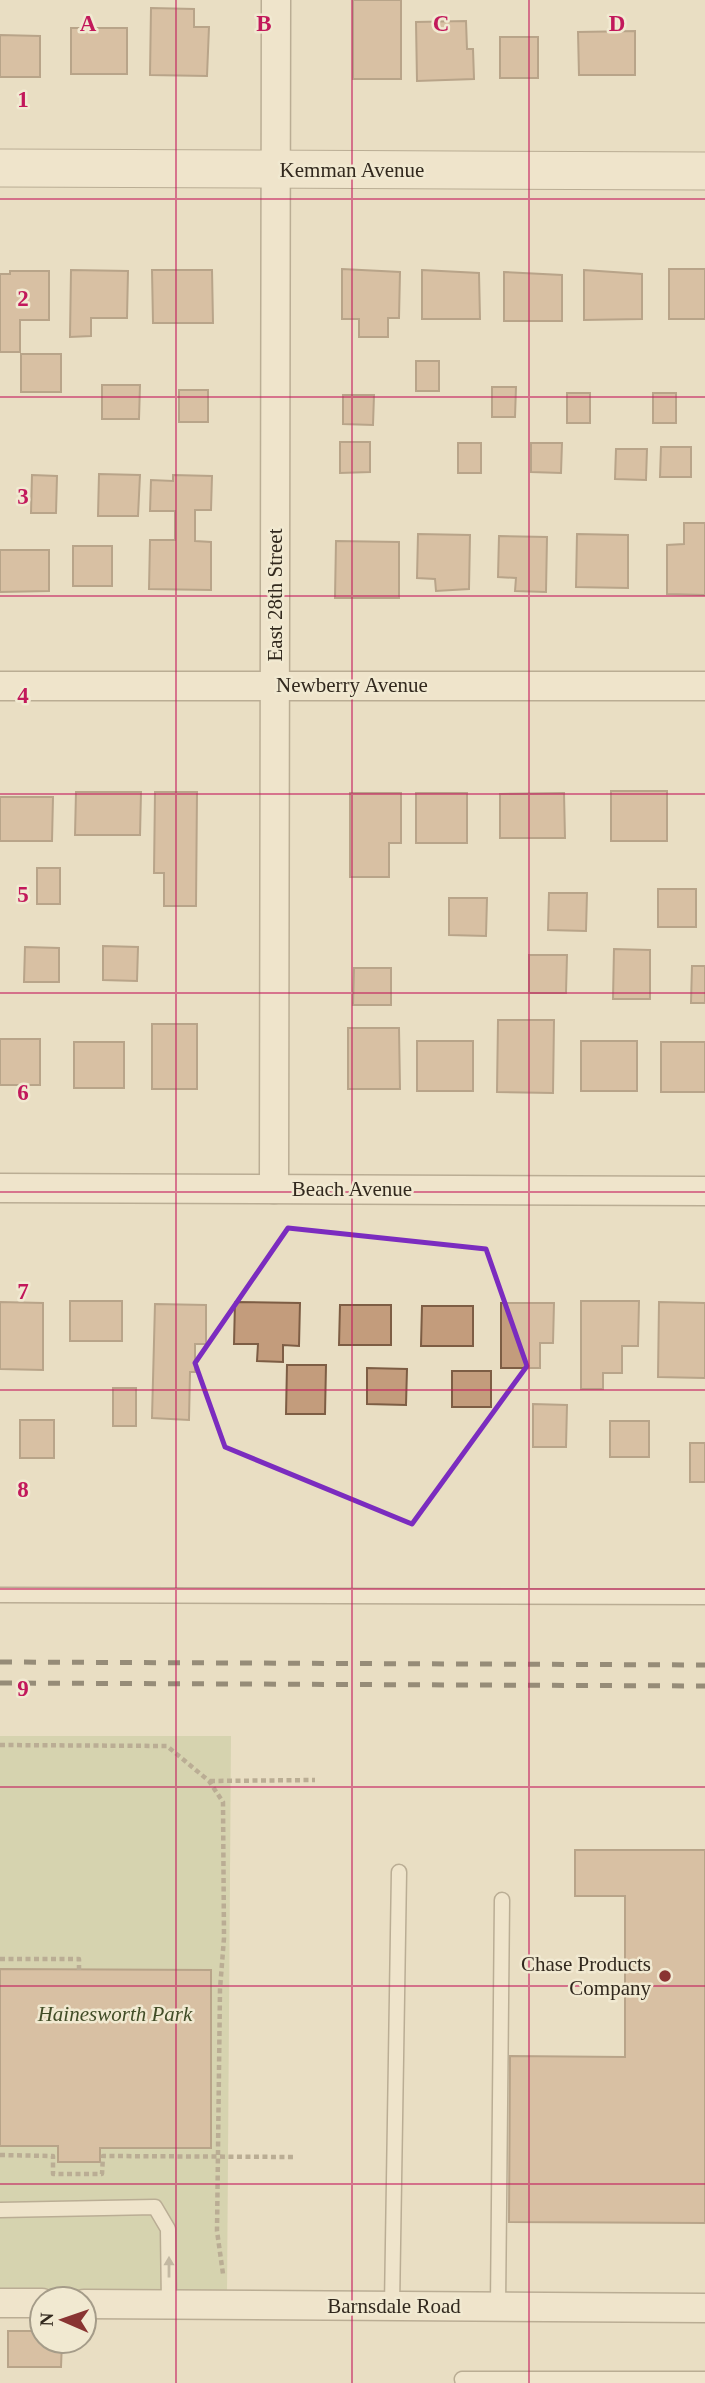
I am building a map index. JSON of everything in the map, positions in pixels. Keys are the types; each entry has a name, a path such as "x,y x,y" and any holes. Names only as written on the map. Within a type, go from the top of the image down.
{"street":[{"name":"East 28th Street","path":"274,1189 276,0"},
{"name":"Kemman Avenue","path":"0,168 705,171"},
{"name":"Newberry Avenue","path":"0,686 705,686"},
{"name":"Beach Avenue","path":"0,1188 705,1191"},
{"path":"0,2303 28,2304"},
{"name":"Barnsdale Road","path":"98,2304 705,2308"}],"lane":[{"path":"0,1595 705,1597"},
{"path":"392,2306 399,1872"},
{"path":"498,2306 502,1900"},
{"path":"0,2210 155,2207 168,2229 169,2304"},
{"path":"463,2383 463,2379 705,2379"}],"path":[{"path":"0,1745 167,1746 209,1781 223,1802 224,1938 220,1989 217,2231 224,2286"},
{"path":"209,1781 315,1780"},
{"path":"0,1959 79,1959 79,1970"},
{"path":"0,2155 53,2156 53,2174 102,2174 103,2156 293,2157"}],"highlighted area":[{"path":"288,1228 486,1249 527,1366 412,1524 225,1447 195,1363"}],"green space":[{"name":"Hainesworth Park","path":"0,1736 231,1736 227,2298 98,2295 98,2285 28,2285 28,2293 0,2292"}],"building":[{"path":"353,0 401,0 401,79 353,79"},
{"path":"151,8 194,9 194,27 209,27 207,76 150,75"},
{"path":"466,21 467,49 473,49 474,79 417,81 416,22"},
{"path":"71,28 127,28 127,74 71,74"},
{"path":"635,31 635,75 579,75 578,32"},
{"path":"0,35 40,36 40,77 0,77"},
{"path":"500,37 538,37 538,78 500,78"},
{"path":"342,269 400,272 399,318 388,318 388,337 359,337 359,319 342,319"},
{"path":"669,269 705,269 705,319 669,319"},
{"path":"71,270 128,271 127,318 91,318 91,336 70,337"},
{"path":"152,270 212,270 213,323 153,323"},
{"path":"422,270 479,273 480,319 422,319"},
{"path":"584,270 642,274 642,319 584,320"},
{"path":"10,271 49,271 49,320 20,320 20,352 0,352 0,274 10,274"},
{"path":"504,272 562,275 562,321 504,321"},
{"path":"21,354 61,354 61,392 21,392"},
{"path":"416,361 439,361 439,391 416,391"},
{"path":"102,385 140,385 139,419 102,419"},
{"path":"492,387 516,387 515,417 492,417"},
{"path":"179,390 208,390 208,422 179,422"},
{"path":"567,393 590,393 590,423 567,423"},
{"path":"653,393 676,393 676,423 653,423"},
{"path":"343,395 374,395 373,425 343,424"},
{"path":"340,442 370,442 370,472 340,473"},
{"path":"458,443 481,443 481,473 458,473"},
{"path":"531,443 562,443 561,473 531,472"},
{"path":"661,447 691,447 691,477 660,477"},
{"path":"616,449 647,449 646,480 615,479"},
{"path":"99,474 140,475 138,516 98,516"},
{"path":"32,475 57,476 56,513 31,513"},
{"path":"173,475 212,476 211,510 195,510 195,541 211,542 211,590 149,589 150,540 175,540 175,511 150,511 151,480 173,481"},
{"path":"684,523 705,523 705,595 667,594 667,545 684,544"},
{"path":"418,534 470,535 469,589 436,591 435,579 417,578"},
{"path":"577,534 628,535 628,588 576,587"},
{"path":"499,536 547,537 546,592 515,591 516,578 498,577"},
{"path":"336,541 399,542 399,598 335,598"},
{"path":"73,546 112,546 112,586 73,586"},
{"path":"0,550 49,550 49,591 0,592"},
{"path":"611,791 667,791 667,841 611,841"},
{"path":"76,792 141,792 140,835 75,835"},
{"path":"155,792 197,792 196,906 164,906 164,873 154,873"},
{"path":"350,793 401,793 401,843 389,843 389,877 350,877"},
{"path":"416,793 467,793 467,843 416,843"},
{"path":"564,793 565,838 500,838 500,794"},
{"path":"0,797 53,797 52,841 0,841"},
{"path":"37,868 60,868 60,904 37,904"},
{"path":"658,889 696,889 696,927 658,927"},
{"path":"549,893 587,893 586,931 548,930"},
{"path":"449,898 487,898 486,936 449,935"},
{"path":"103,946 138,947 137,981 103,980"},
{"path":"25,947 59,948 59,982 24,982"},
{"path":"614,949 650,950 650,999 613,999"},
{"path":"529,955 567,955 566,993 529,993"},
{"path":"692,966 705,966 705,1003 691,1003"},
{"path":"354,968 391,968 391,1005 353,1005"},
{"path":"498,1020 554,1020 553,1093 497,1092"},
{"path":"152,1024 197,1024 197,1089 152,1089"},
{"path":"348,1028 399,1028 400,1089 348,1089"},
{"path":"0,1039 40,1039 40,1085 0,1085"},
{"path":"417,1041 473,1041 473,1091 417,1091"},
{"path":"581,1041 637,1041 637,1091 581,1091"},
{"path":"74,1042 124,1042 124,1088 74,1088"},
{"path":"661,1042 705,1042 705,1092 661,1092"},
{"path":"70,1301 122,1301 122,1341 70,1341"},
{"path":"581,1301 639,1301 638,1346 622,1346 622,1373 603,1373 603,1389 581,1389"},
{"path":"0,1302 43,1303 43,1370 0,1369"},
{"path":"235,1302 300,1303 299,1346 283,1345 283,1362 257,1361 258,1344 234,1344"},
{"path":"659,1302 705,1303 705,1378 658,1377"},
{"path":"501,1303 554,1303 553,1343 540,1343 540,1368 501,1368"},
{"path":"155,1304 206,1305 206,1344 195,1344 195,1372 190,1372 189,1420 152,1418"},
{"path":"340,1305 391,1305 391,1345 339,1345"},
{"path":"422,1306 473,1306 473,1346 421,1346"},
{"path":"287,1365 326,1365 325,1414 286,1414"},
{"path":"367,1368 407,1369 406,1405 367,1404"},
{"path":"452,1371 491,1371 491,1407 452,1407"},
{"path":"113,1388 136,1388 136,1426 113,1426"},
{"path":"533,1404 567,1405 566,1447 533,1447"},
{"path":"20,1420 54,1420 54,1458 20,1458"},
{"path":"610,1421 649,1421 649,1457 610,1457"},
{"path":"690,1443 705,1443 705,1482 690,1482"},
{"name":"Chase Products Company","path":"575,1850 705,1850 705,2223 509,2222 510,2056 625,2057 625,1896 575,1896"},
{"path":"0,1969 211,1970 211,2148 100,2148 100,2162 58,2162 58,2146 0,2146"},
{"path":"8,2331 28,2331 28,2355 61,2355 61,2367 8,2367"}],"railway":[{"path":"0,1662 705,1665"},
{"path":"0,1683 705,1686"}],"place":[{"name":"Chase Products Company","path":"665,1976"}]}
